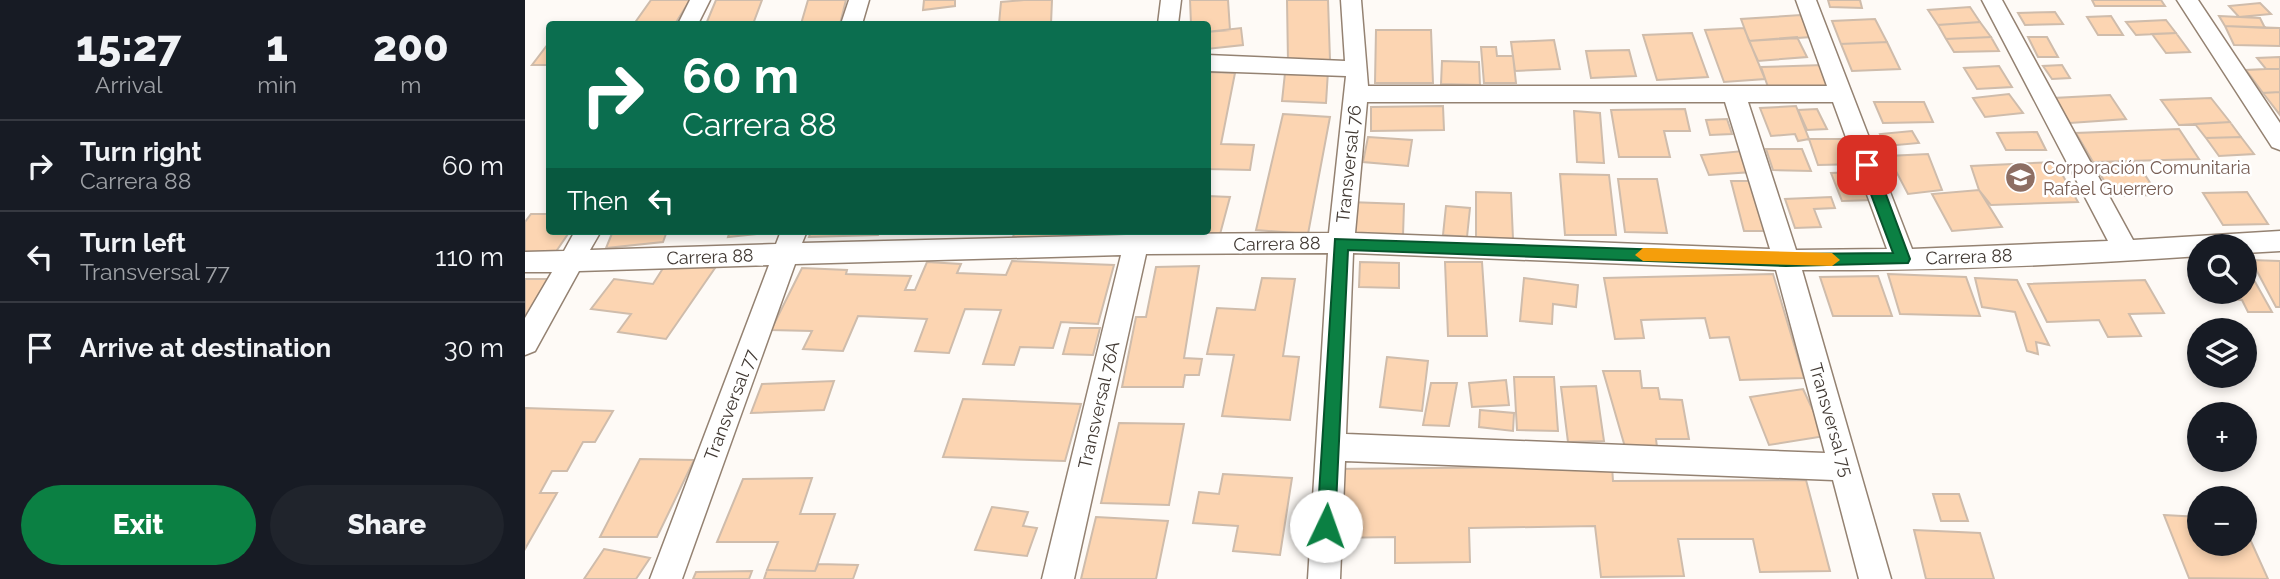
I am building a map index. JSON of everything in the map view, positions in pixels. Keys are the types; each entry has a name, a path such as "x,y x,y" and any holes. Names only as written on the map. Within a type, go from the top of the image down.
{"street":[{"path":"690,21 700,0"},
{"path":"853,21 859,0"},
{"path":"1168,21 1171,0"},
{"name":"Transversal 76","path":"1324,579 1341,243 1357,82 1351,0"},
{"path":"1806,0 1903,259"},
{"path":"1992,0 2126,251"},
{"path":"2187,0 2280,141"},
{"path":"1211,64 1357,82 1841,94"},
{"name":"Transversal 75","path":"1734,93 1786,260 1875,579"},
{"path":"525,343 586,235"},
{"name":"Carrera 88","path":"525,262 573,261 791,243 1138,238 1786,260 2126,251 2280,241"},
{"name":"Transversal 76A","path":"1058,579 1138,238"},
{"name":"Transversal 77","path":"666,579 791,243"},
{"path":"1330,447 1844,467"}],"building":[{"path":"651,0 690,0 677,21 636,21"},
{"path":"716,0 762,0 754,21 707,21"},
{"path":"808,0 846,0 841,21 802,21"},
{"path":"924,0 955,0 955,6 923,10"},
{"path":"1052,0 1051,21 999,21 1001,2"},
{"path":"1190,0 1228,0 1230,30 1211,32 1211,21 1191,21"},
{"path":"1287,0 1328,0 1330,60 1288,62"},
{"path":"1828,0 1860,0 1862,8 1830,7"},
{"path":"2092,0 2161,0 2165,6 2095,6"},
{"path":"2260,3 2271,14 2239,17 2229,6"},
{"path":"1970,7 1980,22 1938,25 1928,10"},
{"path":"2055,12 2063,24 2025,25 2018,13"},
{"path":"1801,15 1811,37 1749,41 1741,19"},
{"path":"2111,16 2123,35 2098,35 2087,17"},
{"path":"2219,16 2260,18 2265,28 2225,26"},
{"path":"1875,19 1887,42 1841,44 1832,21"},
{"path":"2166,20 2176,33 2136,35 2126,22"},
{"path":"1980,22 1991,37 1946,39 1938,25"},
{"path":"2225,26 2280,28 2280,46 2234,45"},
{"path":"1241,28 1243,45 1211,49 1211,32"},
{"path":"1744,28 1765,79 1724,82 1705,30"},
{"path":"1376,30 1431,30 1433,83 1375,83"},
{"path":"1692,33 1708,77 1657,80 1643,35"},
{"path":"2176,33 2190,52 2166,53 2152,34"},
{"path":"1797,37 1807,57 1758,61 1749,41"},
{"path":"1991,37 1999,51 1954,52 1946,39"},
{"path":"2028,37 2047,37 2058,57 2038,57"},
{"path":"1554,40 1560,69 1515,71 1511,42"},
{"path":"1887,42 1900,69 1852,71 1841,44"},
{"path":"546,47 546,65 532,65"},
{"path":"1481,47 1496,47 1497,56 1513,56 1516,83 1484,83"},
{"path":"1629,50 1636,76 1591,78 1586,51"},
{"path":"2280,57 2280,69 2266,69 2257,58"},
{"path":"1442,61 1479,62 1480,85 1441,84"},
{"path":"1823,65 1831,86 1768,87 1761,67"},
{"path":"2062,65 2070,78 2052,79 2043,66"},
{"path":"1999,66 2012,87 1977,89 1964,68"},
{"path":"2280,69 2280,92 2263,93 2246,70"},
{"path":"1328,71 1326,103 1282,101 1285,73"},
{"path":"1211,72 1235,73 1221,144 1254,145 1250,170 1211,169"},
{"path":"2280,92 2280,115 2263,93"},
{"path":"2009,94 2023,113 1985,117 1973,98"},
{"path":"2110,95 2126,119 2070,123 2054,98"},
{"path":"2211,98 2230,122 2179,125 2161,100"},
{"path":"1874,102 1924,102 1933,122 1883,123"},
{"path":"1443,106 1444,130 1371,131 1371,107"},
{"path":"1796,106 1809,139 1798,141 1795,134 1771,136 1760,108"},
{"path":"1685,109 1690,131 1664,131 1670,157 1619,157 1611,110"},
{"path":"1817,109 1827,129 1807,130 1798,110"},
{"path":"1574,111 1600,113 1604,163 1577,162"},
{"path":"1283,114 1330,117 1308,234 1256,230"},
{"path":"1727,119 1732,134 1710,135 1706,120"},
{"path":"2230,122 2241,137 2206,138 2195,124"},
{"path":"2179,129 2199,159 2093,162 2076,133"},
{"path":"1912,131 1919,143 1886,146 1880,134"},
{"path":"2037,132 2046,150 2006,150 1997,133"},
{"path":"1368,137 1412,140 1408,166 1363,162"},
{"path":"2241,137 2254,154 2219,156 2206,138"},
{"path":"1809,139 1851,139 1861,164 1818,165"},
{"path":"1766,149 1802,149 1811,171 1773,170"},
{"path":"1743,151 1752,172 1709,175 1701,155"},
{"path":"1928,154 1942,190 1908,194 1888,156"},
{"path":"2136,161 2158,195 2113,196 2093,162"},
{"name":"Corporación Comunitaria Rafael Guerrero","path":"2055,162 2078,202 1991,205 1979,190 1971,166"},
{"path":"1860,172 1872,200 1842,201 1831,173"},
{"path":"1560,174 1609,175 1616,235 1565,235"},
{"path":"1618,179 1657,179 1667,233 1625,232"},
{"path":"1731,181 1757,181 1769,231 1744,231"},
{"path":"1979,190 2002,227 1952,231 1932,194"},
{"path":"1476,192 1511,193 1513,239 1476,238"},
{"path":"2247,192 2268,224 2223,225 2203,193"},
{"path":"1211,196 1230,197 1219,238 1174,235 1211,235"},
{"path":"1831,197 1835,208 1814,209 1821,227 1795,228 1785,199"},
{"path":"1349,202 1404,204 1403,236 1346,235"},
{"path":"1446,206 1470,208 1467,237 1443,235"},
{"path":"531,214 546,214 546,235 567,235 555,253 525,253 525,222"},
{"path":"611,235 666,235 663,242 606,248"},
{"path":"810,235 878,235 809,237"},
{"path":"1014,235 1108,235 1106,240 1013,237"},
{"path":"2257,260 2280,261 2280,307 2276,307 2257,271"},
{"path":"1012,261 1114,265 1098,324 1061,322 1053,348 1020,347 1014,365 983,364 1001,310 965,309 949,353 915,351 927,319 858,316 843,351 803,349 812,331 771,330 802,268 847,270 846,274 911,276 905,290 915,290 927,262 961,264 957,273 1006,275"},
{"path":"667,262 715,268 666,339 618,332 631,314 591,309 614,279 653,284"},
{"path":"1360,262 1399,263 1399,288 1359,287"},
{"path":"1445,262 1482,262 1487,336 1448,336"},
{"path":"1199,266 1184,358 1202,359 1199,375 1185,375 1183,387 1122,387 1136,317 1146,317 1156,267"},
{"path":"1773,274 1804,378 1740,380 1729,337 1710,338 1705,318 1641,320 1644,338 1615,339 1604,278"},
{"path":"1888,274 1966,277 1980,316 1900,314"},
{"path":"1878,276 1892,316 1833,316 1820,277"},
{"path":"1262,278 1295,279 1283,356 1299,357 1290,420 1222,416 1234,355 1207,354 1217,308 1255,310"},
{"path":"1524,278 1578,285 1576,307 1553,304 1552,324 1520,321"},
{"path":"1975,278 2017,280 2049,345 2036,342 2038,354 2027,351 2015,312 1982,307"},
{"path":"525,279 553,279 525,322"},
{"path":"2145,280 2164,313 2129,314 2141,336 2108,337 2099,320 2047,322 2028,284"},
{"path":"2257,285 2272,312 2248,312 2244,304 2257,304"},
{"path":"1070,328 1100,328 1093,355 1063,354"},
{"path":"1387,357 1428,361 1422,411 1380,407"},
{"path":"1603,371 1640,371 1642,388 1658,388 1660,399 1682,400 1689,439 1656,439 1657,447 1625,447"},
{"path":"1514,377 1554,377 1558,431 1517,430"},
{"path":"1506,380 1509,405 1472,407 1469,383"},
{"path":"834,381 824,410 751,413 762,384"},
{"path":"1431,383 1457,383 1449,426 1423,425"},
{"path":"1596,386 1604,441 1568,442 1561,387"},
{"path":"1803,389 1825,436 1769,445 1750,397"},
{"path":"963,399 1081,404 1065,461 943,457"},
{"path":"525,408 613,411 595,442 583,442 567,471 552,471 540,493 557,493 525,549"},
{"path":"1480,410 1514,413 1513,431 1479,427"},
{"path":"1119,423 1184,424 1169,505 1101,503"},
{"path":"640,459 694,460 657,537 600,537"},
{"path":"1612,466 1613,481 1806,480 1830,571 1760,572 1753,539 1678,539 1684,576 1601,577 1595,526 1469,528 1470,562 1395,563 1395,537 1332,538 1334,469"},
{"path":"1223,474 1292,478 1280,555 1233,551 1238,526 1193,523 1199,492 1219,494"},
{"path":"812,478 800,514 835,514 815,571 767,570 778,542 717,542 743,479"},
{"path":"1933,494 1959,494 1968,521 1941,521"},
{"path":"992,507 1028,512 1023,526 1037,528 1027,556 975,550"},
{"path":"2164,515 2187,516 2187,556 2257,555 2268,579 2189,578"},
{"path":"1096,517 1168,521 1156,579 1081,579"},
{"path":"1914,530 1980,533 1994,579 1926,579"},
{"path":"604,549 650,558 636,579 584,579"},
{"path":"818,564 858,565 853,579 764,579 767,570 815,571"},
{"path":"752,571 749,579 693,579 696,572"}],"slow traffic":[{"path":"1643,255 1832,260"}],"place":[{"name":"Corporación Comunitaria Rafael Guerrero","path":"2020,178"}],"route":[{"path":"1326,526 1341,243 1786,260 1903,259 1867,165"}]}
